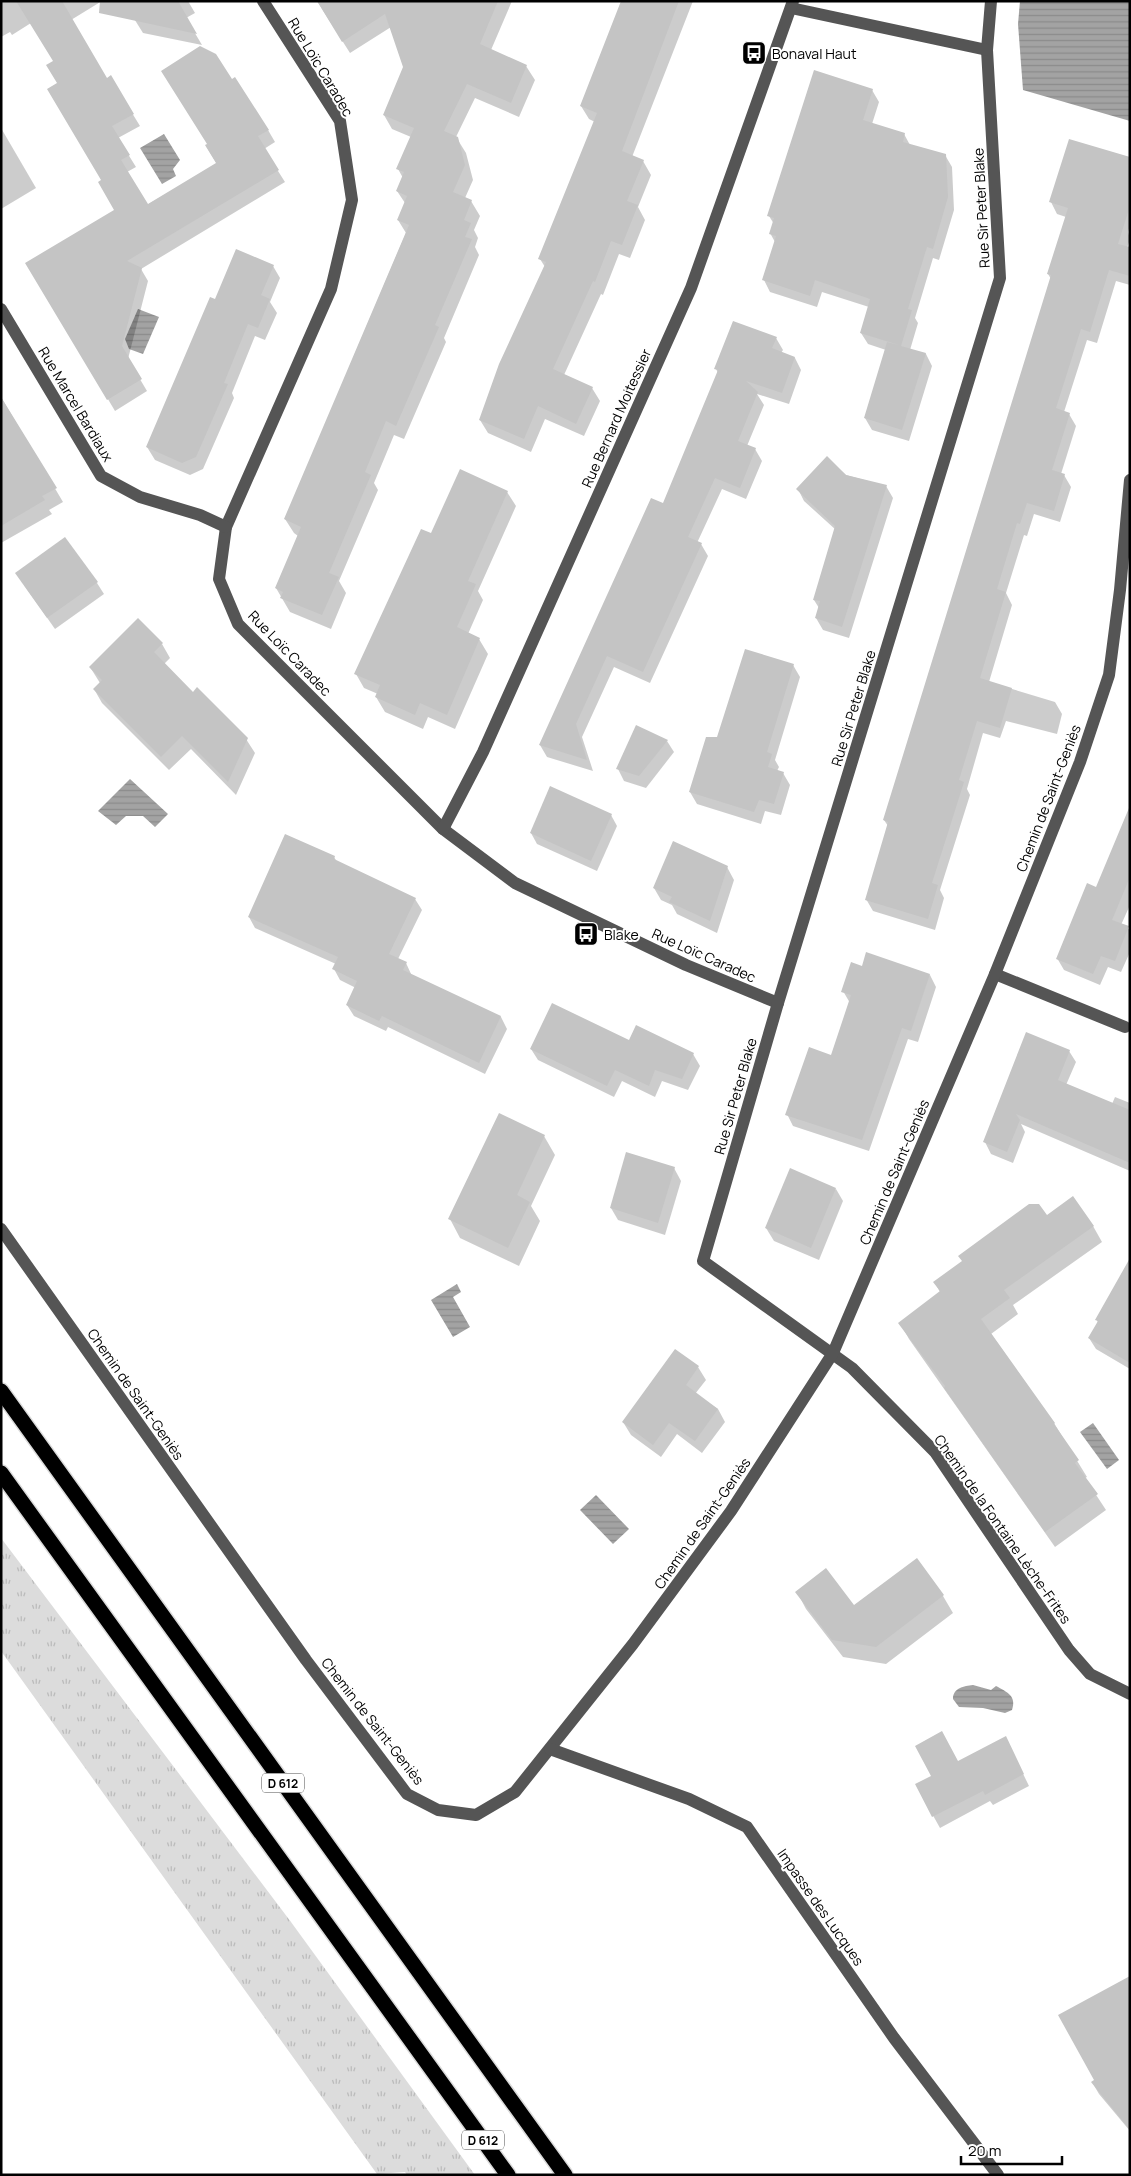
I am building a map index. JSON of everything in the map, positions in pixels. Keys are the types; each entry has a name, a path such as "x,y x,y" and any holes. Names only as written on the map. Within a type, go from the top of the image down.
{"highway":[{"name":"D 612","path":"1,1392 566,2175"},
{"name":"D 612","path":"1,1473 508,2175"}],"street":[{"name":"Rue Loïc Caradec","path":"263,1 340,121 352,200 331,289 226,527 219,579 238,624 444,829 515,882 686,965 778,1003"},
{"name":"Rue Sir Peter Blake","path":"834,1353 703,1261 778,1003 1000,278 987,50 991,1"},
{"path":"792,5 987,50"},
{"name":"Rue Bernard Moitessier","path":"444,829 483,752 691,288 792,5"},
{"name":"Rue Marcel Bardiaux","path":"1,309 102,476 140,497 200,515 226,527"},
{"name":"Chemin de Saint-Geniès","path":"1,1229 306,1660 407,1794 438,1810 476,1816 515,1792 633,1644 725,1519 834,1353 995,974 1080,762 1109,675 1120,590 1130,480"},
{"path":"995,974 1125,1027"},
{"name":"Chemin de la Fontaine Lèche-Frites","path":"834,1353 852,1368 934,1452 1069,1650 1090,1674 1130,1694"},
{"name":"Impasse des Lucques","path":"550,1749 689,1799 747,1827 894,2038 998,2175"}],"green space":[{"path":"1,1538 291,1922 475,2175 407,2175 405,2172 377,2174 1,1651"}],"shaded area":[{"path":"1020,1 1130,1 1130,121 1023,90 1018,24"},
{"path":"164,134 180,160 173,169 176,176 162,184 140,148"},
{"path":"138,309 159,317 143,354 129,349 125,339"},
{"path":"130,779 168,814 155,827 143,816 126,816 116,825 98,811"},
{"path":"457,1284 461,1292 453,1297 470,1327 453,1337 431,1300"},
{"path":"1093,1423 1119,1460 1107,1469 1080,1432"},
{"path":"596,1495 629,1529 613,1544 580,1510"},
{"path":"973,1685 991,1690 996,1686 1004,1690 1012,1698 1012,1710 1005,1713 983,1708 959,1707 953,1699 953,1695 963,1687"}],"building":[{"path":"16,1 62,1 107,78 111,75 134,114 112,126 130,155 121,160 148,204 216,163 205,145 207,144 161,71 200,46 216,54 232,79 235,77 269,130 258,136 279,170 127,261 142,268 122,346 142,379 107,400 25,263 114,210 98,182 101,180 47,89 57,83 46,65 53,61"},
{"path":"100,1 178,1 197,34 99,13"},
{"path":"317,1 498,1 480,44 527,65 511,103 467,84 444,131 458,137 465,165 453,192 472,200 464,220 471,223 465,237 472,239 435,325 439,327 396,426 386,421 365,472 371,475 329,573 339,577 322,615 280,598 283,592 275,588 301,527 284,519 409,225 397,220 407,196 396,191 404,172 396,169 414,128 383,115 403,67 385,14 342,42"},
{"path":"621,1 679,1 622,151 644,160 627,201 638,205 622,245 611,241 595,282 593,281 553,369 593,387 576,424 538,406 524,439 479,420 499,364 546,262 538,259 597,113 580,106"},
{"path":"814,70 873,89 863,120 905,133 903,142 946,154 948,197 933,249 927,247 908,309 912,310 901,346 926,353 902,430 864,418 887,342 899,345 860,333 870,299 815,280 810,296 762,280 776,236 769,234 774,218 767,216"},
{"path":"1069,139 1130,157 1130,206 1118,244 1130,247 1130,276 1109,270 1090,332 1081,329 1056,408 1070,413 1052,470 1065,474 1054,511 1027,503 1020,524 1017,523 997,589 1006,592 980,678 1012,688 1000,728 977,721 959,780 964,782 932,883 938,885 928,919 865,900 888,822 883,820 1051,275 1047,274 1068,208 1049,202"},
{"path":"236,249 274,265 261,295 270,299 258,328 248,324 224,383 228,384 196,457 182,463 146,447 210,297 215,299"},
{"path":"733,321 777,337 772,348 795,357 782,393 746,381 758,392 738,441 756,448 740,488 715,478 688,537 702,543 643,672 607,656 576,724 587,760 539,745 651,498 663,503 718,370 714,369"},
{"path":"1,397 57,488 42,496 45,500 1,526"},
{"path":"827,456 846,475 887,485 842,627 815,618 820,601 813,600 835,526 796,489"},
{"path":"460,469 508,491 468,581 476,584 457,627 480,638 447,715 420,703 415,715 375,697 380,685 354,674 421,529 431,533"},
{"path":"65,537 98,582 47,618 15,573"},
{"path":"138,618 163,643 154,652 193,692 197,687 248,738 228,782 182,736 161,757 93,689 102,680 89,667"},
{"path":"745,649 794,664 767,752 772,754 768,767 784,772 774,804 759,800 754,812 689,792 706,737 717,737"},
{"path":"636,725 668,740 639,776 616,769"},
{"path":"550,786 612,814 591,861 530,833"},
{"path":"1129,808 1130,877 1112,920 1129,926 1115,961 1101,956 1093,974 1056,959 1087,883 1096,887"},
{"path":"285,834 335,856 334,859 416,898 389,954 407,962 403,970 501,1016 479,1063 382,1016 379,1021 346,1005 357,981 332,969 338,957 248,917"},
{"path":"673,841 728,866 710,921 669,902 672,897 653,888"},
{"path":"866,952 930,974 911,1031 902,1028 862,1140 785,1115 809,1047 831,1055 851,995 841,992 851,962 862,966"},
{"path":"552,1003 629,1040 636,1025 694,1053 682,1079 655,1070 649,1086 615,1070 607,1086 530,1049"},
{"path":"1026,1032 1070,1050 1058,1080 1130,1110 1130,1163 1016,1114 1020,1120 1007,1152 983,1142"},
{"path":"499,1113 545,1135 517,1195 530,1202 508,1248 448,1219"},
{"path":"626,1152 675,1167 658,1223 610,1208"},
{"path":"790,1168 836,1188 811,1248 765,1228"},
{"path":"1073,1196 1094,1226 1004,1290 1010,1298 981,1319 1055,1423 1079,1460 1075,1463 1098,1494 1045,1532 944,1388 945,1386 898,1323 940,1291 933,1282 962,1261 958,1256 1029,1204 1039,1204 1047,1215"},
{"path":"1130,1258 1130,1363 1088,1338 1098,1321 1095,1320"},
{"path":"675,1349 699,1366 686,1385 718,1409 695,1441 669,1423 653,1445 622,1422"},
{"path":"917,1558 944,1595 876,1647 832,1640 795,1592 826,1568 854,1605"},
{"path":"942,1731 958,1761 1006,1736 1024,1774 985,1795 983,1791 932,1817 915,1784 931,1776 915,1746"},
{"path":"1130,1976 1130,2130 1091,2082 1094,2080 1058,2015"}],"place":[{"name":"Bonaval Haut","path":"754,53"},
{"name":"Blake","path":"586,934"}]}
